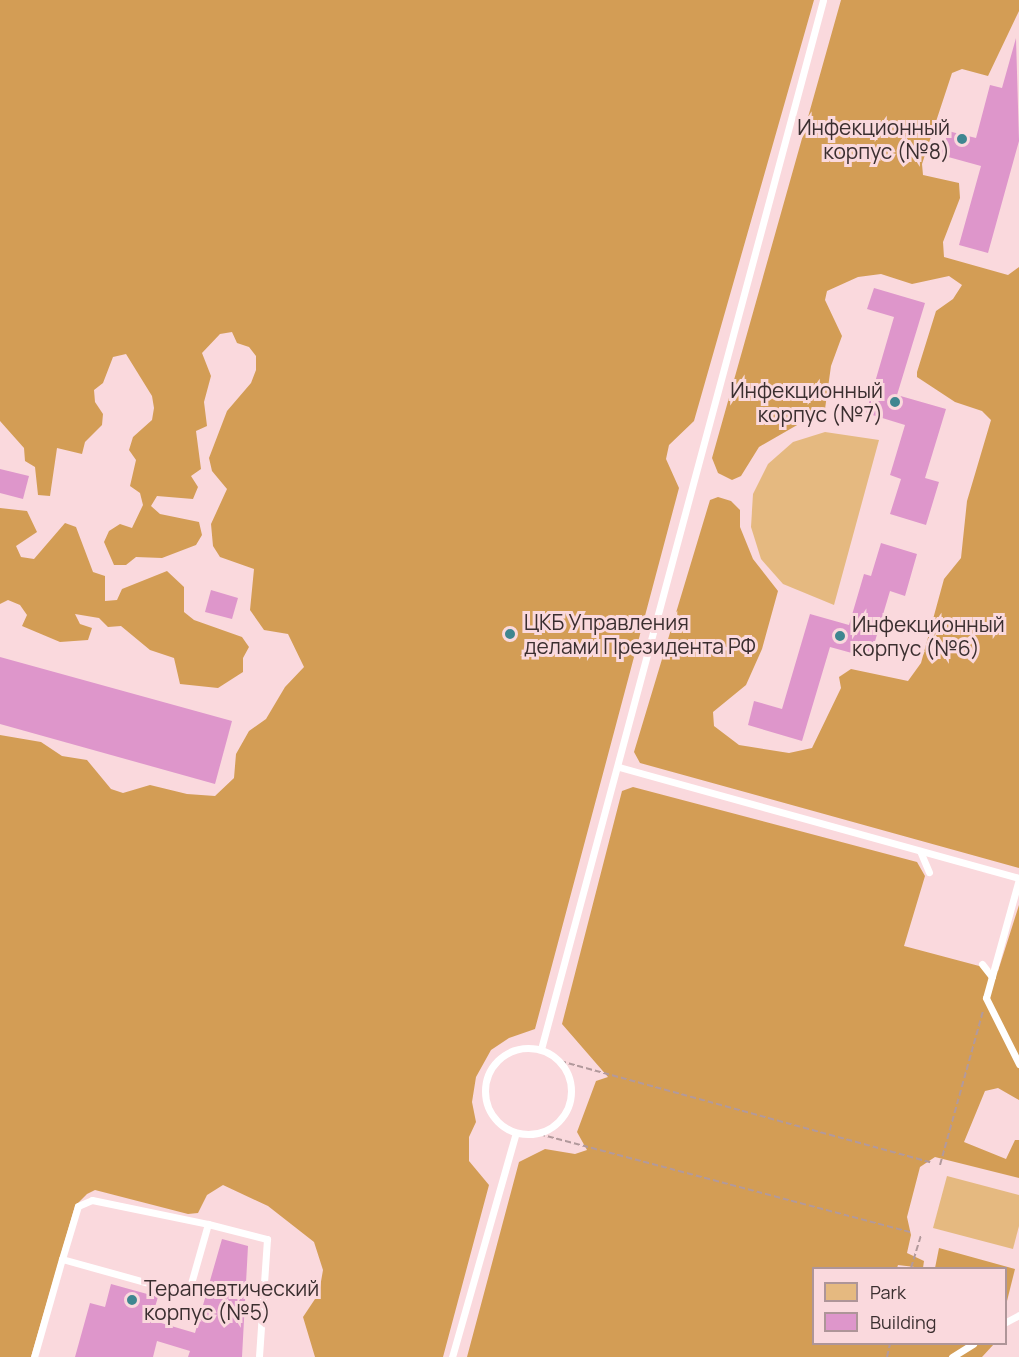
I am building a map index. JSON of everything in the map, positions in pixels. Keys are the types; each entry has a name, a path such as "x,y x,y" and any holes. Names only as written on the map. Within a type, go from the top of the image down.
{"lane":[{"path":"541,1049 619,767 823,0"},
{"path":"619,767 1019,879 986,998 1019,1064"},
{"path":"920,851 928,872"},
{"path":"982,964 992,977"},
{"path":"541,1049 560,1061 571,1081 570,1103 558,1123 539,1134 516,1133 490,1112 485,1090 486,1079 507,1053 541,1049"},
{"path":"452,1357 516,1133"},
{"path":"34,1357 78,1206 92,1200 208,1224 267,1239 258,1357"},
{"path":"62,1259 188,1294 208,1224"},
{"path":"952,1357 971,1345"}],"path":[{"path":"940,1164 986,998"},
{"path":"560,1061 930,1162"},
{"path":"539,1134 911,1232"},
{"path":"912,1267 921,1235"}],"green space":[{"path":"825,432 879,440 834,605 783,584 761,559 751,527 753,494 768,464 793,442"},
{"path":"947,1176 1019,1195 1019,1226 1013,1249 933,1228"}],"shaded area":[{"path":"0,0 814,0 694,421 669,445 666,459 679,488 535,1029 509,1038 491,1050 476,1077 472,1102 476,1122 469,1137 469,1161 489,1185 443,1357 315,1357 303,1317 319,1293 323,1270 314,1242 268,1206 223,1185 207,1195 198,1213 188,1214 95,1190 87,1194 75,1206 31,1357 0,1357 0,735 41,742 62,756 87,760 111,789 123,793 150,785 187,794 215,796 234,778 236,754 249,731 266,719 285,687 304,667 288,634 264,630 250,610 254,569 220,557 213,546 211,524 227,489 212,471 209,458 227,411 251,383 256,370 256,356 249,347 237,343 232,332 220,334 202,353 211,376 204,402 207,426 196,431 201,469 191,476 198,487 193,499 157,496 151,506 160,514 199,522 202,535 196,545 162,558 136,557 126,565 114,565 104,542 109,531 120,524 132,528 143,505 140,493 130,486 136,460 129,450 133,437 152,420 154,408 152,396 126,354 113,357 103,383 94,390 95,402 103,414 102,425 85,442 82,454 57,448 50,496 38,495 35,467 25,461 24,448 0,421"},
{"path":"841,0 1019,0 1019,11 988,76 962,69 952,73 922,164 923,175 959,183 960,198 943,242 944,257 1008,275 1019,267 1019,868 640,763 634,752 710,500 718,497 731,501 740,510 740,527 753,559 778,591 762,649 746,685 713,712 714,726 739,745 789,753 812,748 841,688 839,677 851,669 908,681 921,663 944,579 961,558 967,501 991,420 982,411 955,402 917,377 936,311 953,299 962,285 949,276 912,284 881,274 858,277 827,291 825,300 842,336 831,366 825,409 759,447 741,476 732,480 718,473 712,458"},
{"path":"0,508 27,511 37,532 16,546 21,557 34,559 65,523 76,527 93,572 105,576 105,601 117,600 122,589 167,571 184,587 184,612 194,620 242,637 249,647 243,658 243,672 218,688 180,684 174,658 150,650 121,626 108,627 99,618 75,614 80,624 92,628 88,640 60,642 22,626 27,615 20,605 8,600 0,604"},
{"path":"633,787 917,862 925,876 904,946 998,971 1019,905 1019,1100 998,1088 985,1091 964,1142 1006,1159 1015,1140 1019,1140 1019,1178 935,1157 920,1167 907,1217 911,1235 907,1253 924,1261 923,1267 898,1265 897,1267 812,1267 812,1345 993,1345 982,1357 467,1357 519,1162 545,1149 575,1154 587,1150 577,1132 596,1081 608,1077 562,1024 622,791"},
{"path":"939,1248 1015,1269 1007,1301 1007,1267 935,1267"}],"building":[{"name":"Инфекционный корпус (№8)","path":"1016,38 1019,141 988,253 959,245 981,166 941,155 948,131 976,138 990,85 1002,88"},
{"name":"Инфекционный корпус (№7)","path":"874,288 925,303 897,395 946,409 925,478 939,482 926,525 890,514 901,479 890,475 905,425 866,413 894,317 867,309"},
{"path":"0,469 29,476 23,499 0,493"},
{"name":"Инфекционный корпус (№6)","path":"881,543 917,554 905,596 890,591 870,658 830,647 802,741 748,725 754,701 782,709 810,614 849,625 864,574 871,576"},
{"path":"211,590 238,598 232,619 205,612"},
{"path":"0,657 232,721 215,784 0,724"},
{"name":"Терапевтический корпус (№5)","path":"222,1239 248,1246 242,1357 188,1357 190,1351 157,1341 153,1357 75,1357 90,1303 105,1307 111,1284 158,1297 151,1320 195,1333"}],"place":[{"name":"Инфекционный корпус (№8)","path":"962,139"},
{"name":"Инфекционный корпус (№7)","path":"895,402"},
{"name":"ЦКБ Управления делами Президента РФ","path":"510,634"},
{"name":"Инфекционный корпус (№6)","path":"840,636"},
{"name":"Терапевтический корпус (№5)","path":"132,1300"}]}
